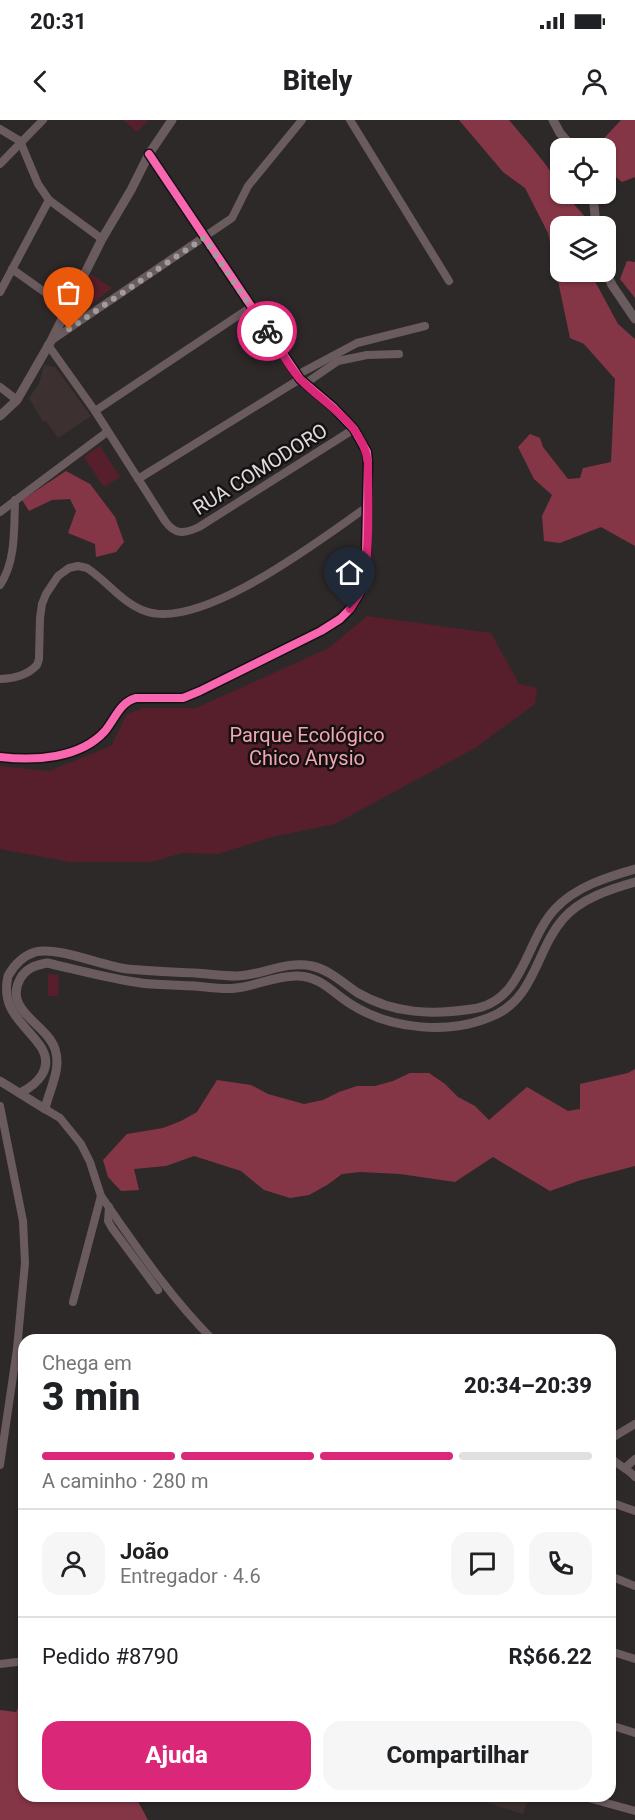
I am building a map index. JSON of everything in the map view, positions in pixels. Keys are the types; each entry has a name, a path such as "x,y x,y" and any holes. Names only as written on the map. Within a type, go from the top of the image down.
{"street":[{"path":"0,164 43,120"},
{"path":"0,416 17,400 149,154 172,120"},
{"path":"49,343 232,218 248,186 302,120"},
{"path":"350,120 449,281"},
{"path":"554,120 564,138"},
{"path":"0,129 20,141 38,184 49,200 102,239"},
{"path":"0,757 23,760 44,759 73,751 104,732 130,699 183,698 190,695 321,631 340,619 350,609 359,594 362,583 366,551 367,452 354,429 301,379 149,154"},
{"path":"0,292 49,200"},
{"path":"12,269 67,308"},
{"path":"611,282 635,319"},
{"path":"95,411 251,307"},
{"path":"49,343 138,479 357,343 425,326"},
{"path":"301,379 338,362 367,355 399,354"},
{"path":"0,387 17,400"},
{"name":"RUA COMODORO","path":"138,479 171,530 182,533 199,527 354,429"},
{"path":"0,512 107,432"},
{"path":"0,585 7,575 11,561 15,501"},
{"path":"0,679 18,676 38,666 42,604 58,576 69,567 87,568 132,605 148,612 169,614 192,609 234,594 367,507"},
{"path":"20,1093 40,1080 44,1070 44,1054 35,1040 12,1019 6,1007 4,994 6,980 12,968 22,958 34,952 48,951 126,969 238,976 294,965 309,965 324,969 378,1004 398,1009 421,1012 481,1008 508,990 519,976 531,946 543,925 556,909 571,896 596,882 635,869"},
{"path":"45,1109 56,1073 58,1062 56,1051 52,1040 22,1012 16,994 22,975 38,964 48,963 141,983 235,989 296,976 319,981 370,1016 417,1027 448,1026 485,1019 507,1008 531,982 543,952 565,917 578,906 602,893 635,882"},
{"path":"556,909 565,917"},
{"path":"217,974 217,988"},
{"path":"4,994 16,994"},
{"path":"481,1008 485,1019"},
{"path":"0,1081 60,1118 81,1144 90,1162 101,1196 163,1285 207,1334"},
{"path":"34,1086 48,1095"},
{"path":"0,1106 23,1221 25,1263 18,1334"},
{"path":"73,1302 101,1196"},
{"path":"109,1207 108,1221 112,1228 158,1290"},
{"path":"0,1464 18,1338"},
{"path":"616,1435 635,1424"},
{"path":"626,1467 635,1459"},
{"path":"616,1462 626,1467 635,1477"},
{"path":"616,1505 635,1511"},
{"path":"616,1578 635,1586"},
{"path":"616,1653 635,1659"},
{"path":"0,1664 17,1662"},
{"path":"616,1727 635,1733"},
{"path":"602,1802 635,1811"}],"shaded area":[{"path":"459,120 509,120 550,171 550,204 574,204 584,216 550,216 550,243 548,233 525,188 503,172"},
{"path":"621,120 635,120 635,177 622,182 616,177 616,138 604,138"},
{"path":"627,261 635,262 635,298 620,279"},
{"path":"558,282 595,282 618,324 635,339 635,546 601,527 560,543 544,541 542,516 552,495 534,479 518,447 530,434 540,438 543,447 568,479 580,478 583,468 611,462 615,379 584,344 570,338"},
{"path":"44,365 55,367 91,416 58,438 46,421 43,422 29,398 39,384"},
{"path":"66,471 90,484 115,517 124,542 116,552 96,557 95,544 68,533 76,511 70,499 52,500 29,511 22,500"},
{"path":"635,1069 635,1166 581,1180 550,1191 493,1157 455,1182 400,1174 360,1172 342,1174 309,1195 290,1198 264,1190 241,1171 194,1156 166,1166 134,1169 139,1190 121,1191 108,1177 103,1160 127,1134 163,1128 197,1112 217,1080 251,1085 268,1094 304,1104 323,1100 357,1086 375,1086 410,1073 429,1073 458,1097 475,1106 489,1120 527,1087 568,1111 580,1109 580,1084 628,1073"},
{"path":"18,1708 18,1802 138,1802 148,1820 0,1820 0,1710 16,1712"},
{"path":"484,1802 527,1802 523,1814"}],"green space":[{"path":"123,120 149,120 137,132"},
{"path":"91,274 112,288 61,328"},
{"path":"100,446 120,477 104,487 84,457"},
{"name":"Parque Ecológico Chico Anysio","path":"367,616 491,633 519,684 537,688 535,704 475,748 335,824 272,837 218,854 182,853 152,862 70,862 0,849 0,766 49,771 111,746 127,714 143,708 196,708 329,648"},
{"path":"48,974 59,975 58,996 48,996"}],"cycle path":[{"path":"0,757 27,759 70,753 95,740 130,700 183,698 200,691 321,631 340,619 350,609 359,594 362,583 366,551 367,452 354,429 333,407 300,379 149,154"}],"way so far":[{"path":"69,329 204,238 267,331"}],"route":[{"path":"267,331 300,379 345,418 367,452 366,551 359,594 350,609"}]}
